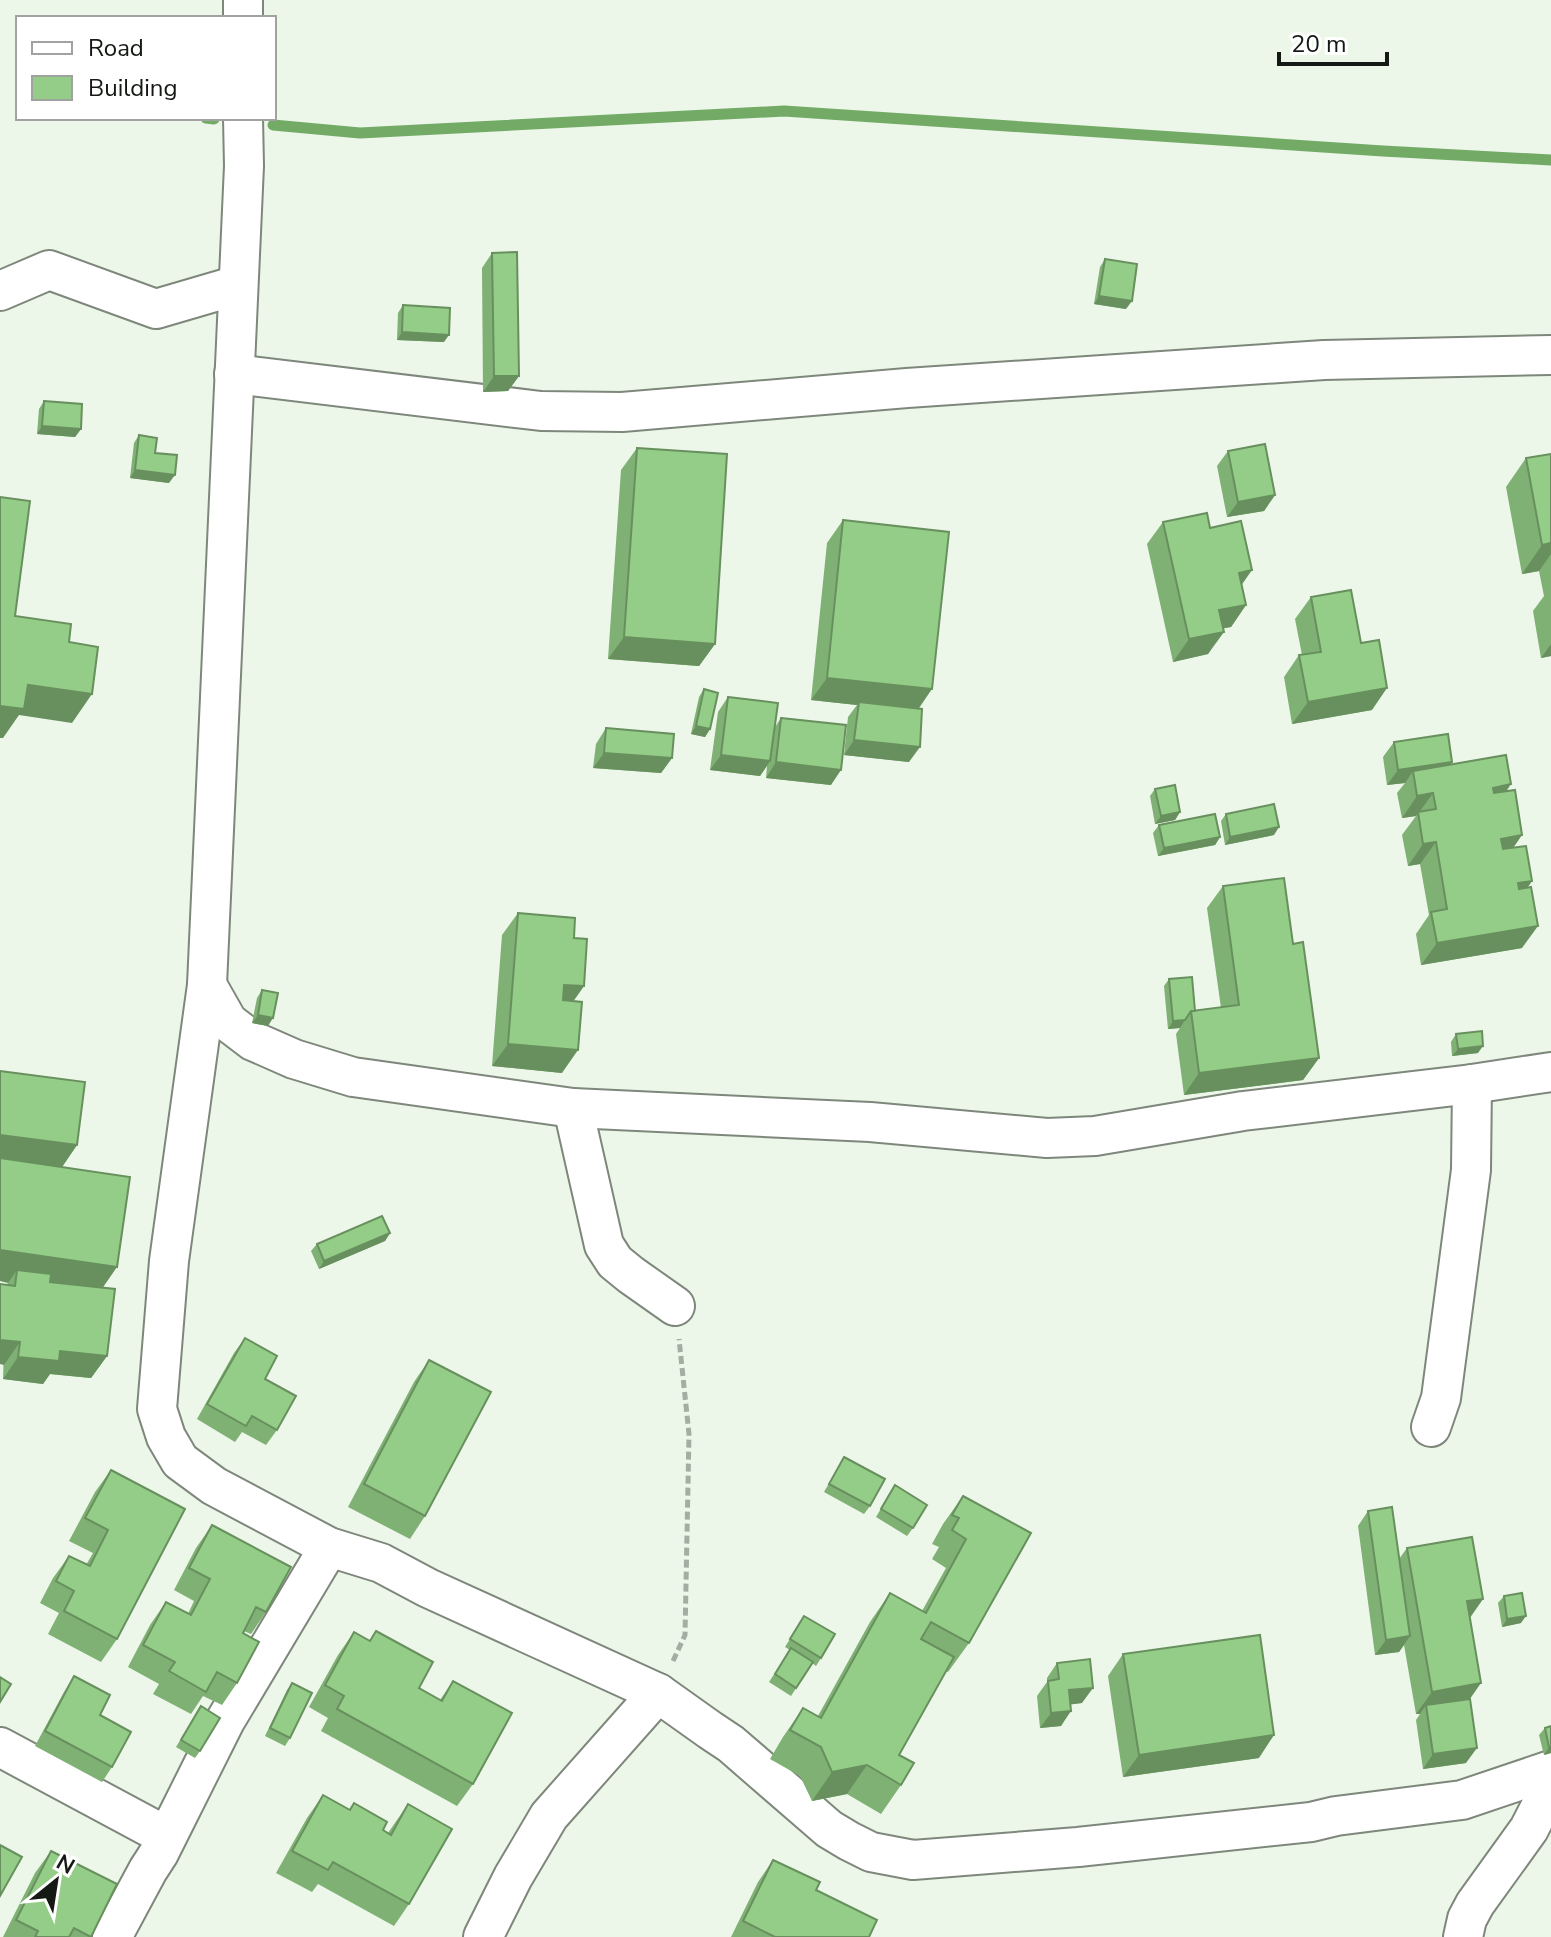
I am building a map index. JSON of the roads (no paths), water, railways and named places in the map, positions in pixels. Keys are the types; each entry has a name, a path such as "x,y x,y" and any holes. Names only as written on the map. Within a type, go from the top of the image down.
{"street":[{"path":"243,120 244,166 207,985 169,1261 157,1409 166,1437 180,1461 214,1486 329,1547 381,1563 428,1588 658,1693 731,1744 829,1829 871,1852 913,1860 1078,1847 1311,1822 1462,1800 1551,1770"},
{"path":"0,291 49,270 156,309 238,285"},
{"path":"234,374 541,411 622,412 907,388 1324,360 1551,355"},
{"path":"207,985 228,1022 253,1041 294,1059 353,1077 573,1108 870,1122 1047,1138 1095,1136 1243,1111 1551,1072"},
{"path":"1431,1427 1441,1398 1471,1170 1472,1084"},
{"path":"573,1108 604,1245 615,1262 675,1306"},
{"path":"112,1937 159,1853 225,1721 329,1547"},
{"path":"483,1937 549,1816 658,1693"},
{"path":"0,1747 166,1836"},
{"path":"1463,1937 1475,1904 1529,1829 1551,1786"}],"waterway":[{"path":"273,125 360,133 784,111 1551,160"}]}
